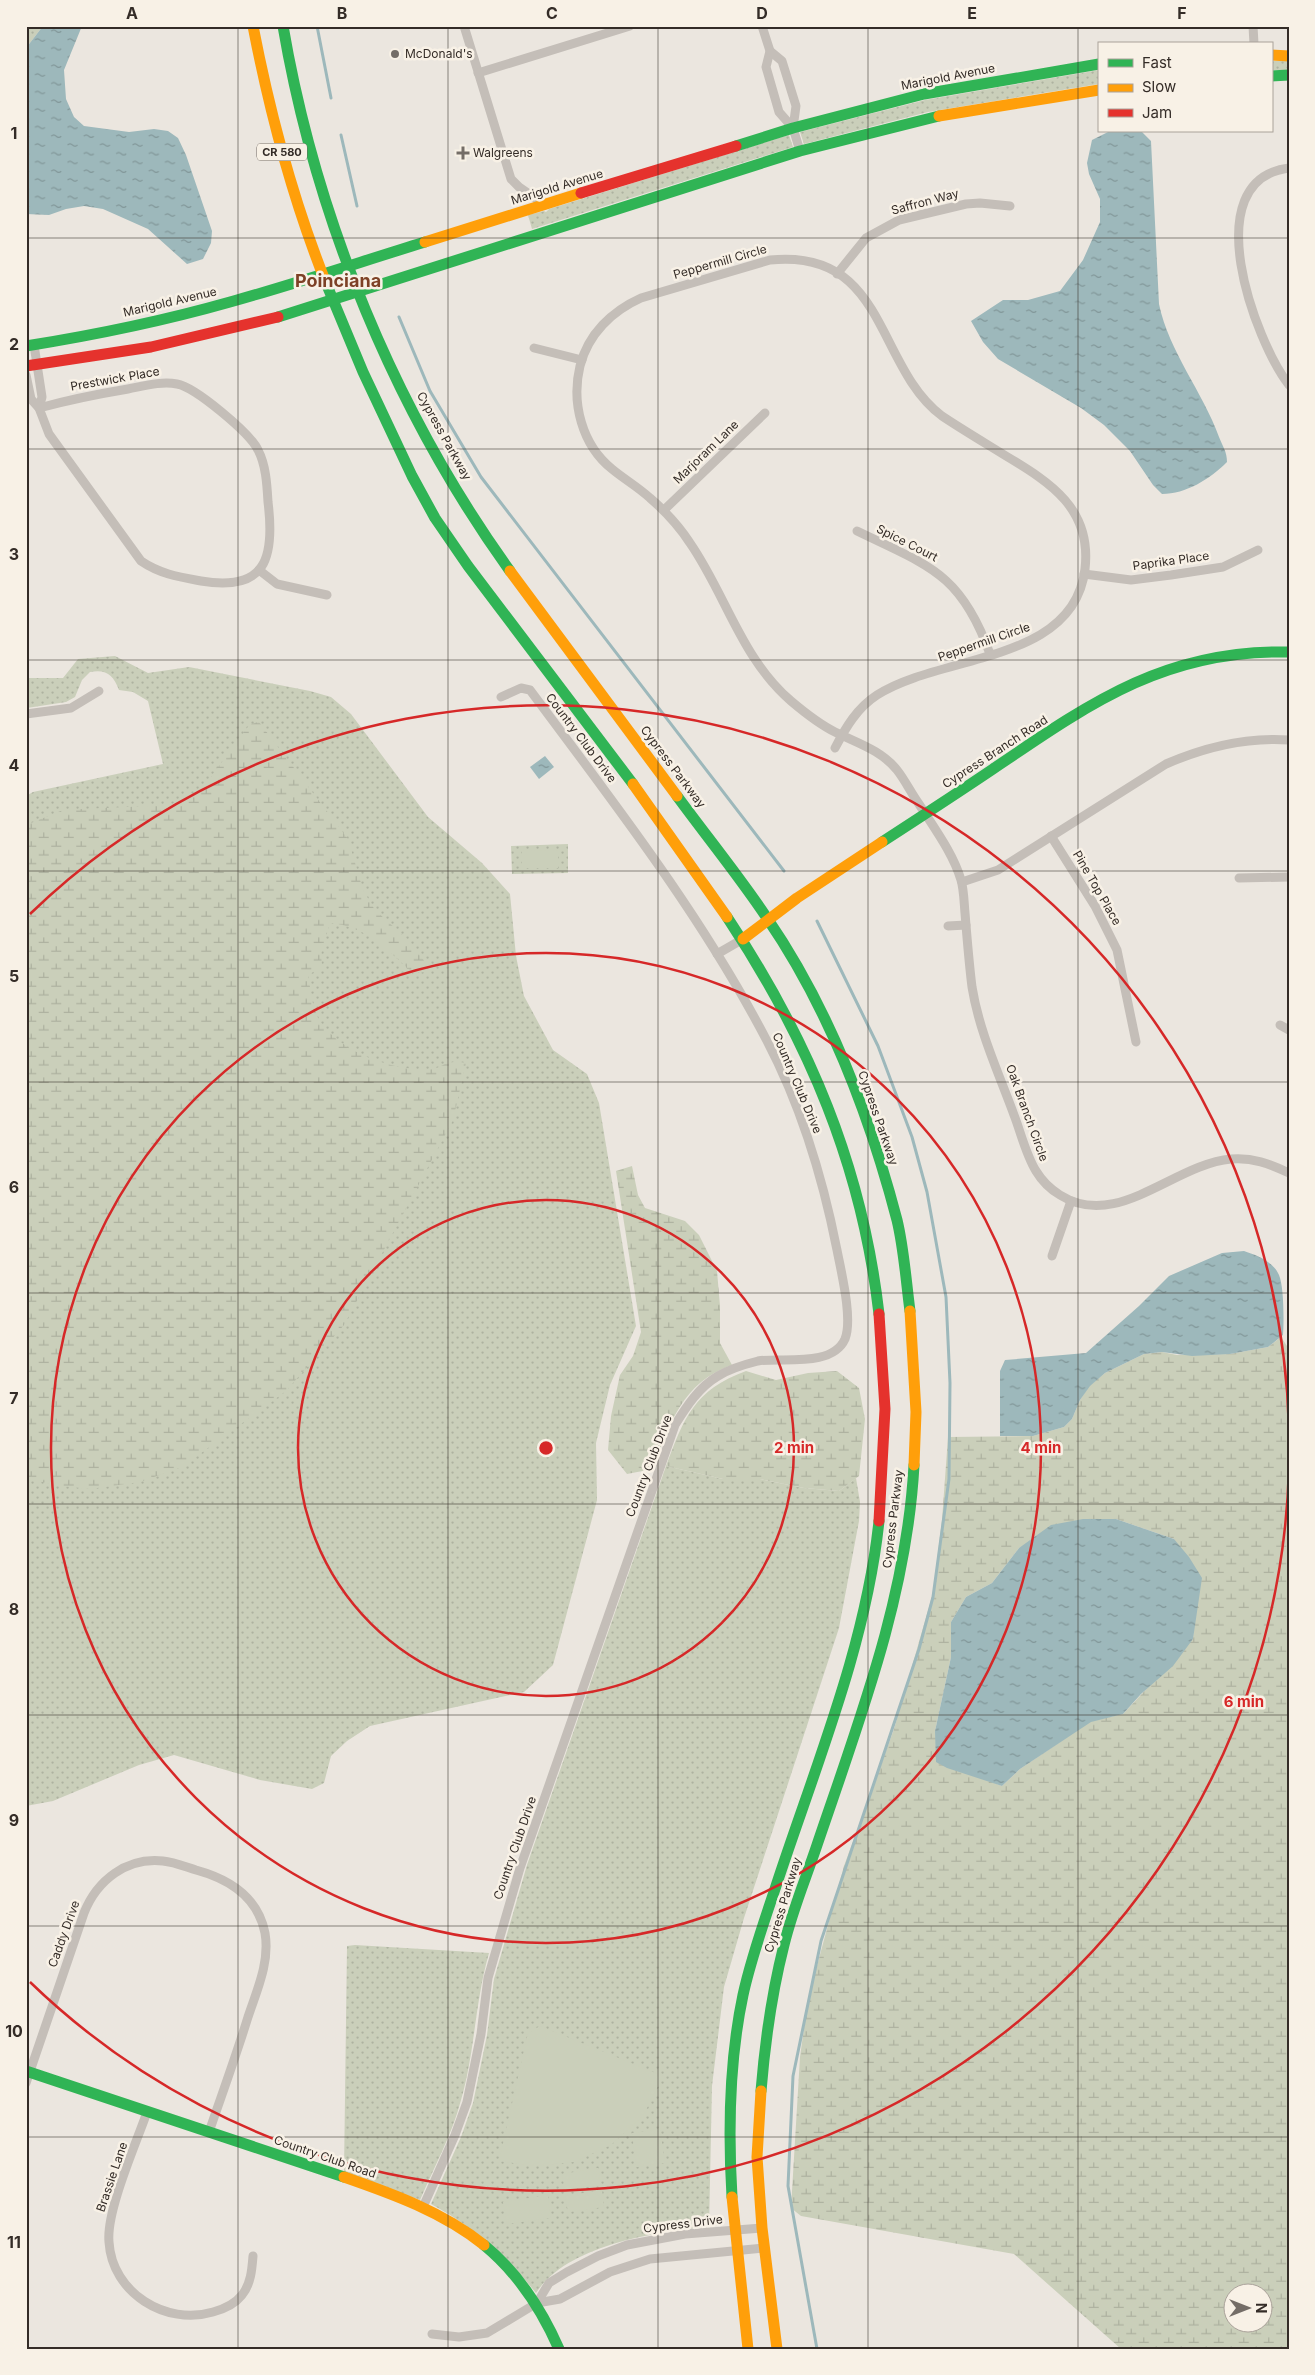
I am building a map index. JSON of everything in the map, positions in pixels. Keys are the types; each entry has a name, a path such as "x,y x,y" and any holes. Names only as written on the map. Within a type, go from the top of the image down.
{"main road":[{"name":"Cypress Parkway","path":"253,26 269,104 283,157 323,274 366,378 440,528 670,834 743,940 793,1025 835,1123 862,1208 874,1273 883,1357 884,1428 878,1526 862,1614 837,1701 757,1942 740,2010 730,2107 732,2230 748,2349"},
{"name":"Cypress Parkway","path":"283,26 289,61 317,169 346,266 418,421 462,498 508,568 768,919 815,1000 846,1067 874,1143 897,1222 911,1317 916,1412 912,1498 900,1578 878,1663 784,1944 770,2012 758,2157 762,2228 777,2349"},
{"path":"1272,55 1289,56"},
{"name":"Marigold Avenue","path":"30,345 178,316 323,274 793,128 924,94 1098,64"},
{"path":"1272,76 1289,75"},
{"path":"31,365 151,347 262,322 356,290 800,151 929,118 1098,90"},
{"name":"Cypress Branch Road","path":"743,940 768,919 1086,709 1148,676 1182,665 1236,655 1261,652 1289,652"},
{"name":"Country Club Road","path":"27,2075 208,2132 423,2207 458,2226 493,2252 537,2303 560,2349"}],"street":[{"path":"464,26 511,179 519,188 545,205"},
{"path":"478,73 630,26"},
{"path":"762,26 770,51 766,67 779,112 793,128 800,151"},
{"path":"1253,26 1254,42"},
{"path":"770,51 782,61 796,106 793,128"},
{"path":"1289,168 1267,176 1254,187 1240,210 1237,228 1241,258 1254,315 1271,357 1289,385"},
{"name":"Saffron Way","path":"837,274 866,238 899,220 980,202 1010,206"},
{"name":"Peppermill Circle","path":"835,748 842,735 862,708 888,689 914,678 1034,639 1054,626 1073,601 1084,574 1083,535 1072,508 1062,496 1039,476 942,416 927,404 911,381 872,307 856,288 825,268 799,260 770,260 641,298 624,307 606,322 592,339 582,360 578,379 577,404 588,439 610,468 664,510 698,555 745,645 762,670 791,701 820,723 842,735 872,749 890,762 903,778 925,814"},
{"path":"30,345 31,365 42,397 39,408"},
{"path":"534,348 582,360"},
{"path":"26,375 31,399 39,408 49,434 141,561 162,573 222,584 243,581 259,570 277,584 327,595"},
{"name":"Prestwick Place","path":"39,408 74,399 158,383 178,384 198,393 251,439 262,458 268,501 270,542 268,556 259,570"},
{"name":"Marjoram Lane","path":"664,510 765,413"},
{"name":"Spice Court","path":"857,531 915,560 950,583 964,597 975,616 990,654"},
{"name":"Paprika Place","path":"1084,574 1130,580 1171,575 1223,567 1258,550"},
{"name":"Country Club Drive","path":"423,2207 455,2135 467,2102 481,2034 488,1978 520,1868 675,1425 690,1401 718,1376 758,1361 810,1360 835,1350 845,1339 845,1292 828,1203 800,1116 768,1042 717,954 636,833 530,690 520,688 501,698"},
{"path":"26,714 71,708 99,691"},
{"path":"962,882 998,870 1135,782 1180,758 1209,748 1239,741 1289,740"},
{"name":"Oak Branch Circle","path":"925,814 952,859 962,882 973,990 986,1039 1031,1161 1038,1175 1049,1187 1072,1201 1096,1205 1116,1202 1210,1164 1232,1159 1264,1162 1289,1173"},
{"name":"Pine Top Place","path":"1051,836 1096,906 1117,950 1136,1042"},
{"path":"1239,878 1289,877"},
{"path":"948,926 966,925"},
{"path":"717,954 743,940"},
{"path":"1280,1025 1289,1030"},
{"path":"1052,1256 1072,1201"},
{"name":"Caddy Drive","path":"27,2075 84,1913 100,1886 116,1872 145,1861 166,1861 206,1873 230,1883 250,1899 263,1926 266,1948 262,1973 208,2132"},
{"name":"Brassie Lane","path":"147,2112 110,2222 110,2252 122,2280 136,2295 158,2309 183,2316 208,2314 230,2306 242,2296 251,2274 253,2256"},
{"name":"Cypress Drive","path":"537,2303 549,2283 580,2264 612,2250 669,2236 762,2228"},
{"path":"432,2334 459,2337 487,2333 537,2303 560,2300 610,2272 650,2260 764,2248"}],"green space":[{"path":"26,26 43,26 26,48"},
{"path":"1272,61 1289,61 1289,70 1272,70"},
{"path":"1098,70 1098,84 928,112 804,144 800,132 925,100"},
{"path":"789,135 793,147 532,229 528,215 546,212 549,209"},
{"path":"115,656 148,673 189,667 310,691 331,697 351,714 428,817 482,863 510,894 516,956 524,996 553,1050 587,1074 599,1103 636,1326 610,1385 596,1443 597,1500 553,1665 524,1692 370,1726 347,1741 331,1756 324,1783 312,1789 260,1780 174,1755 139,1765 53,1801 26,1806 26,796 33,792 163,764 148,701 133,692 119,690 109,674 101,671 90,672 82,680 75,697 66,702 27,708 26,678 63,678 78,659"},
{"path":"259,722 348,839 363,890 375,910 407,939 426,963 426,972 413,973 366,934 343,925 330,923 321,954 322,967 308,975 312,1000 318,1018 330,1034 342,1043 354,1051 383,1063 412,1069 431,1070 452,1062 466,1063 453,1120 344,1325 286,1391 182,1467 140,1482 90,1489 53,1485 26,1477 26,825 63,810 170,805 202,789 250,724"},
{"path":"568,844 568,873 512,874 511,846"},
{"path":"558,850 558,868 522,868 522,851"},
{"path":"632,1166 638,1195 645,1208 685,1221 699,1235 717,1271 720,1306 720,1343 732,1365 701,1382 680,1406 665,1436 653,1469 627,1474 608,1450 611,1416 620,1375 633,1356 641,1332 616,1171"},
{"path":"1281,1337 1289,1349 1289,2349 1121,2349 1014,2254 801,2216 791,2208 800,2057 808,1999 844,1866 894,1729 933,1593 942,1520 948,1437 1033,1436 1064,1427 1072,1419 1080,1400 1089,1386 1105,1373 1144,1354 1162,1352 1177,1355 1230,1354 1268,1347","holes":["1116,1519 1174,1539 1194,1621 1193,1639 1123,1714 1091,1721 1020,1769 1002,1786 979,1777 935,1731 951,1657 951,1622 966,1597 992,1583 1019,1548"]},
{"path":"746,1371 776,1380 808,1373 837,1371 859,1388 865,1419 859,1476 839,1491 804,1488 760,1479 723,1479 666,1466 679,1434 693,1408 714,1387"},
{"path":"666,1466 723,1479 760,1479 804,1488 839,1491 856,1478 860,1502 859,1521 839,1628 744,1918 724,1987 712,2086 709,2227 664,2232 640,2237 591,2252 569,2263 550,2277 536,2293 488,2243 446,2212 431,2204 461,2137 473,2103 487,2035 494,1979 527,1865"},
{"path":"347,1946 489,1953 484,1971 466,2082 461,2100 448,2138 420,2200 344,2173"},
{"path":"540,2026 663,2076 643,2116 611,2145 574,2162 535,2166 499,2161 528,2033"},
{"path":"660,2129 665,2163 636,2167 632,2133"},
{"path":"598,2168 601,2185 565,2190 562,2174"},
{"path":"602,2190 604,2207 568,2212 565,2196"},
{"path":"548,2195 551,2218 507,2224 503,2202"}],"water":[{"path":"43,26 82,26 64,70 66,99 74,117 84,126 129,132 154,129 168,131 178,138 186,155 212,231 211,243 203,259 187,264 148,229 103,209 84,206 66,209 49,215 26,214 26,48"},
{"path":"1108,132 1142,132 1151,141 1159,304 1170,339 1212,420 1227,458 1227,462 1205,480 1180,491 1162,494 1153,485 1130,451 1104,425 1081,408 998,359 983,342 971,321 1003,300 1028,300 1060,291 1083,260 1100,222 1100,199 1089,174 1087,163 1092,140"},
{"path":"545,756 554,767 539,779 530,767"},
{"path":"1244,1251 1268,1262 1276,1270 1281,1280 1283,1335 1268,1347 1230,1354 1192,1356 1162,1352 1144,1354 1105,1373 1090,1386 1080,1400 1072,1419 1064,1427 1033,1436 1000,1436 1000,1371 1005,1360 1086,1353 1139,1306 1169,1276 1222,1253"},
{"path":"1083,1519 1116,1519 1174,1539 1189,1557 1202,1578 1193,1639 1173,1666 1141,1694 1123,1714 1091,1722 1020,1769 1002,1786 947,1768 936,1762 935,1731 951,1657 951,1622 966,1597 992,1583 1019,1548 1051,1525"}],"waterway":[{"path":"317,26 331,98"},
{"path":"341,135 357,206"},
{"path":"399,317 430,391 481,477 784,871"},
{"path":"817,921 878,1046 912,1137 927,1192 946,1297 950,1383 949,1479 933,1597 919,1649 821,1941 793,2076 788,2186 817,2349"}],"traffic: fast":[{"path":"283,26 316,170 339,241 366,311 396,379 431,445 469,510 510,571"},
{"path":"736,146 793,128 924,94 1098,64"},
{"path":"1272,76 1289,75"},
{"path":"278,317 800,151 939,116"},
{"path":"26,346 129,327 205,309 425,242"},
{"path":"326,283 363,372 412,476 435,518 468,566 633,784"},
{"path":"882,842 1063,722 1131,685 1167,670 1204,660 1245,653 1289,652"},
{"path":"677,796 767,918 789,952 828,1026 860,1103 886,1181 897,1220 910,1311"},
{"path":"727,917 783,1011 807,1058 827,1106 845,1156 860,1207 871,1260 879,1314"},
{"path":"761,2091 773,1999 787,1932 879,1658 902,1563 910,1514 914,1465"},
{"path":"732,2197 730,2146 732,2070 743,1995 758,1940 851,1660 863,1614 879,1521"},
{"path":"26,2071 344,2177"},
{"path":"484,2245 508,2267 528,2292 559,2349"}],"traffic: slow":[{"path":"253,26 267,92 293,188 326,283"},
{"path":"1272,55 1289,56"},
{"path":"939,116 1098,90"},
{"path":"425,242 581,193"},
{"path":"510,571 677,796"},
{"path":"633,784 727,917"},
{"path":"743,939 797,898 882,842"},
{"path":"910,1311 916,1412 914,1465"},
{"path":"761,2091 757,2157 762,2228 777,2349"},
{"path":"344,2177 399,2197 435,2213 484,2245"},
{"path":"732,2197 748,2349"}],"traffic: jam":[{"path":"581,193 736,146"},
{"path":"26,366 151,347 278,317"},
{"path":"879,1314 885,1409 879,1521"}],"place":[{"name":"McDonald's","path":"395,54"},
{"name":"Walgreens","path":"463,153"}],"district":[{"name":"Poinciana","path":"338,281"}]}
